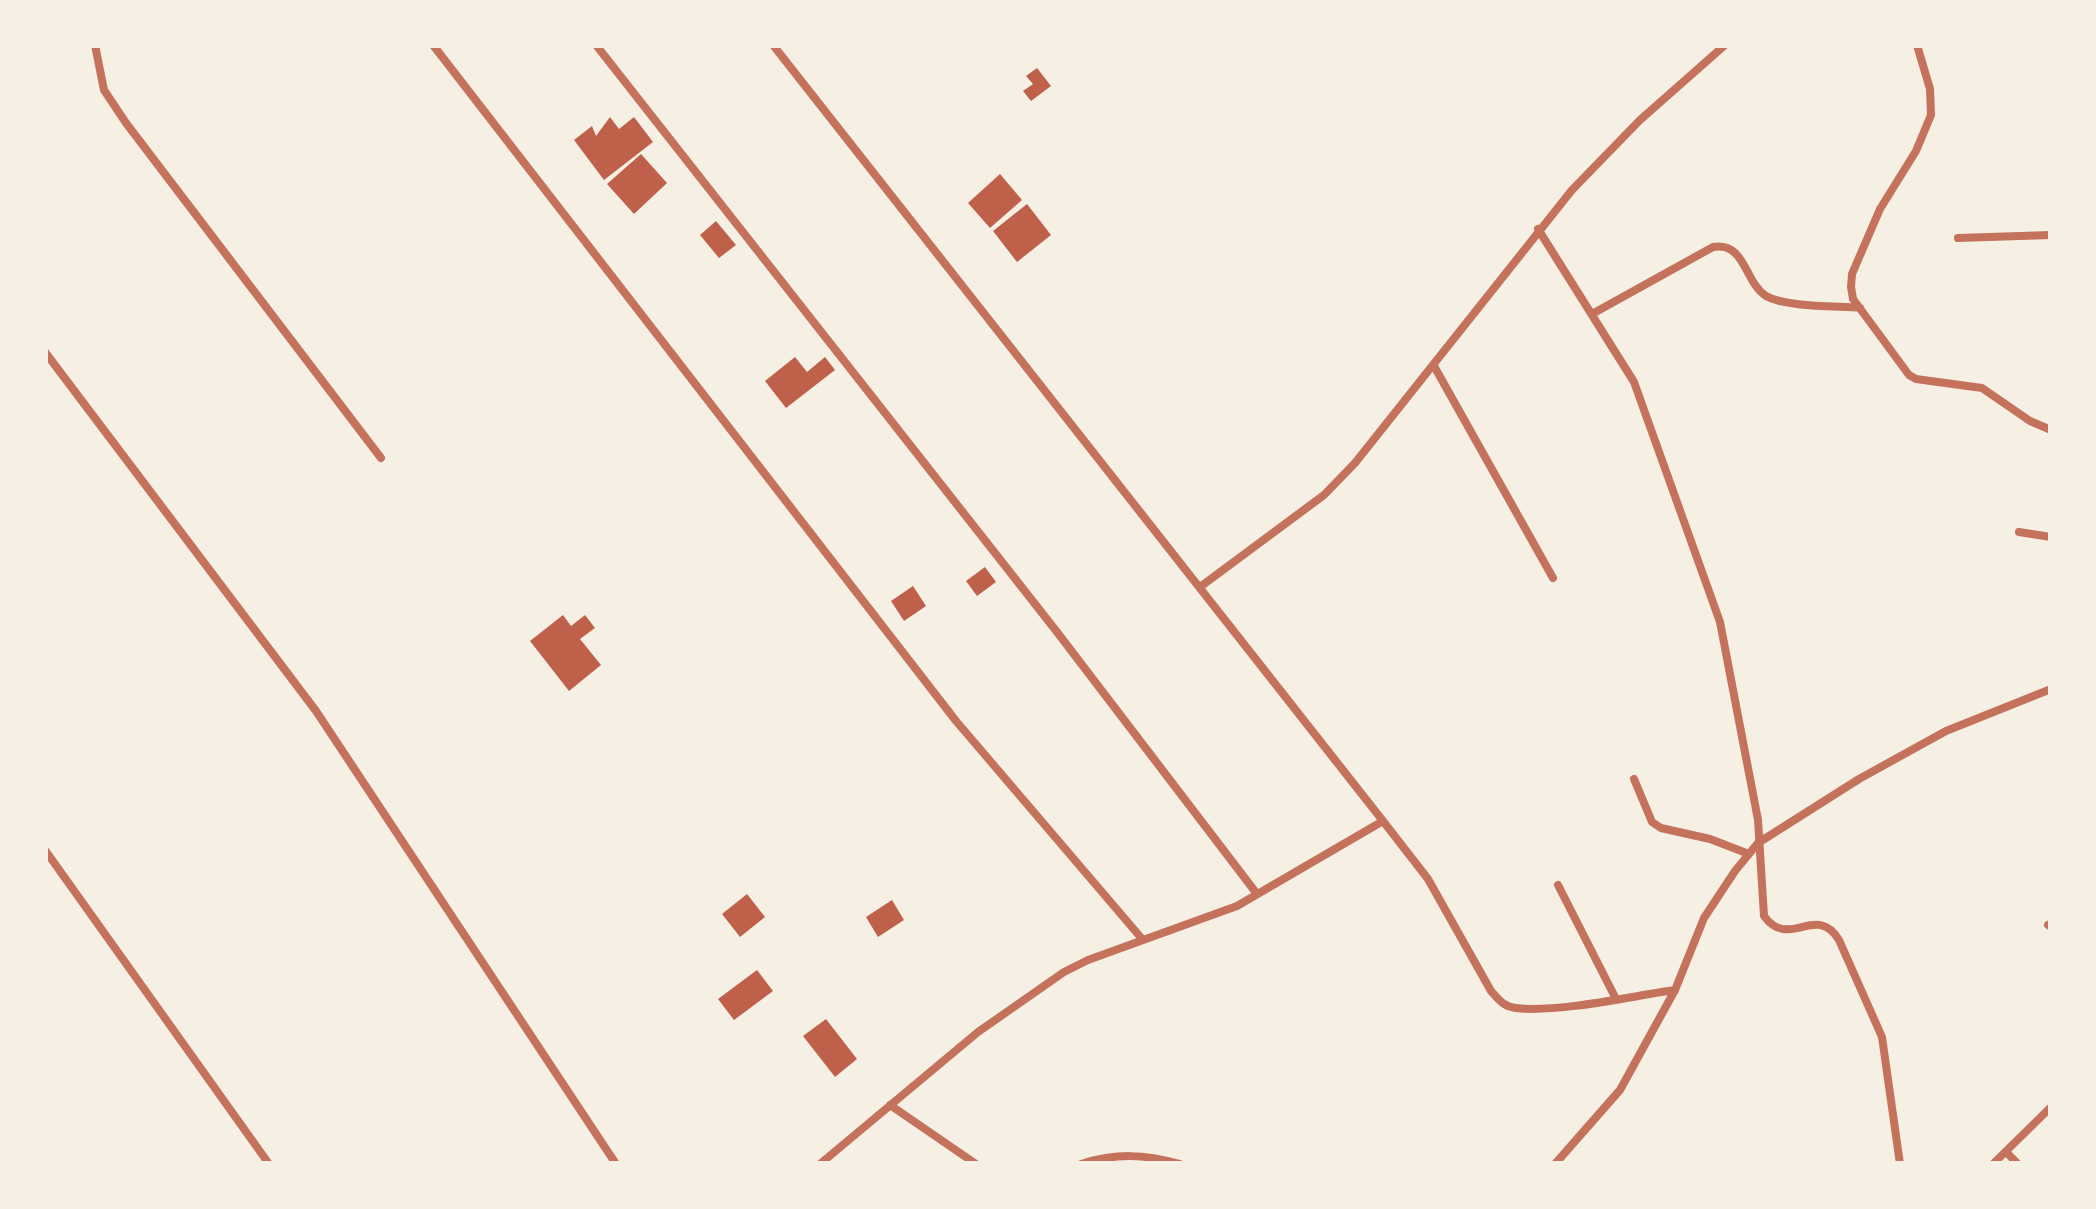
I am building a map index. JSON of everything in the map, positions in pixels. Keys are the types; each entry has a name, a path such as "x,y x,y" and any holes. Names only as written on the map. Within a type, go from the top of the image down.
{"street":[{"path":"95,45 104,90 126,123 381,458"},
{"path":"433,45 956,721 1143,940"},
{"path":"596,45 1257,894"},
{"path":"772,45 1428,880 1491,991 1503,1004 1516,1008 1675,990"},
{"path":"1200,587 1324,495 1355,463 1538,229 1640,120 1725,45"},
{"path":"1916,45 1930,90 1931,116 1916,151 1880,209 1852,274 1853,299 1909,374 1982,388 2030,421 2051,430"},
{"path":"1538,229 1634,382 1720,622 1741,720 1764,916 1771,925 1788,930 1823,924 1832,928 1856,974 1887,1057 1900,1164"},
{"path":"1958,238 2051,235"},
{"path":"1592,314 1713,247 1723,246 1733,249 1764,295 1778,300 1860,308"},
{"path":"45,352 316,711 616,1164"},
{"path":"1434,366 1553,578"},
{"path":"2019,532 2051,537"},
{"path":"1555,1164 1620,1090 1675,990 1704,918 1758,843 1859,778 1946,730 2051,689"},
{"path":"1634,779 1652,822 1660,828 1710,839 1749,854"},
{"path":"820,1164 978,1032 1064,972 1237,906 1382,822"},
{"path":"45,850 269,1164"},
{"path":"1558,885 1616,999"},
{"path":"890,1105 976,1164"},
{"path":"1993,1164 2051,1107"},
{"path":"2007,1152 2018,1164"},
{"path":"1081,1164 1106,1156 1132,1154 1180,1164"}],"building":[{"path":"1037,68 1051,86 1031,101 1023,91 1033,84 1026,76"},
{"path":"610,117 619,129 634,117 653,142 604,180 574,140 592,126 596,136"},
{"path":"641,154 667,183 634,214 607,184"},
{"path":"1000,174 1022,200 990,228 968,203"},
{"path":"1027,204 1051,235 1017,262 993,231"},
{"path":"716,221 736,245 719,258 700,235"},
{"path":"795,357 807,372 825,357 835,370 786,408 765,381"},
{"path":"985,567 996,582 977,596 966,581"},
{"path":"913,586 926,606 904,621 891,601"},
{"path":"563,615 571,626 585,615 595,628 580,639 601,665 569,691 530,641"},
{"path":"747,894 765,917 740,937 722,914"},
{"path":"892,900 904,920 878,937 866,917"},
{"path":"757,970 773,991 734,1020 718,999"},
{"path":"826,1019 857,1059 835,1077 803,1036"}]}
